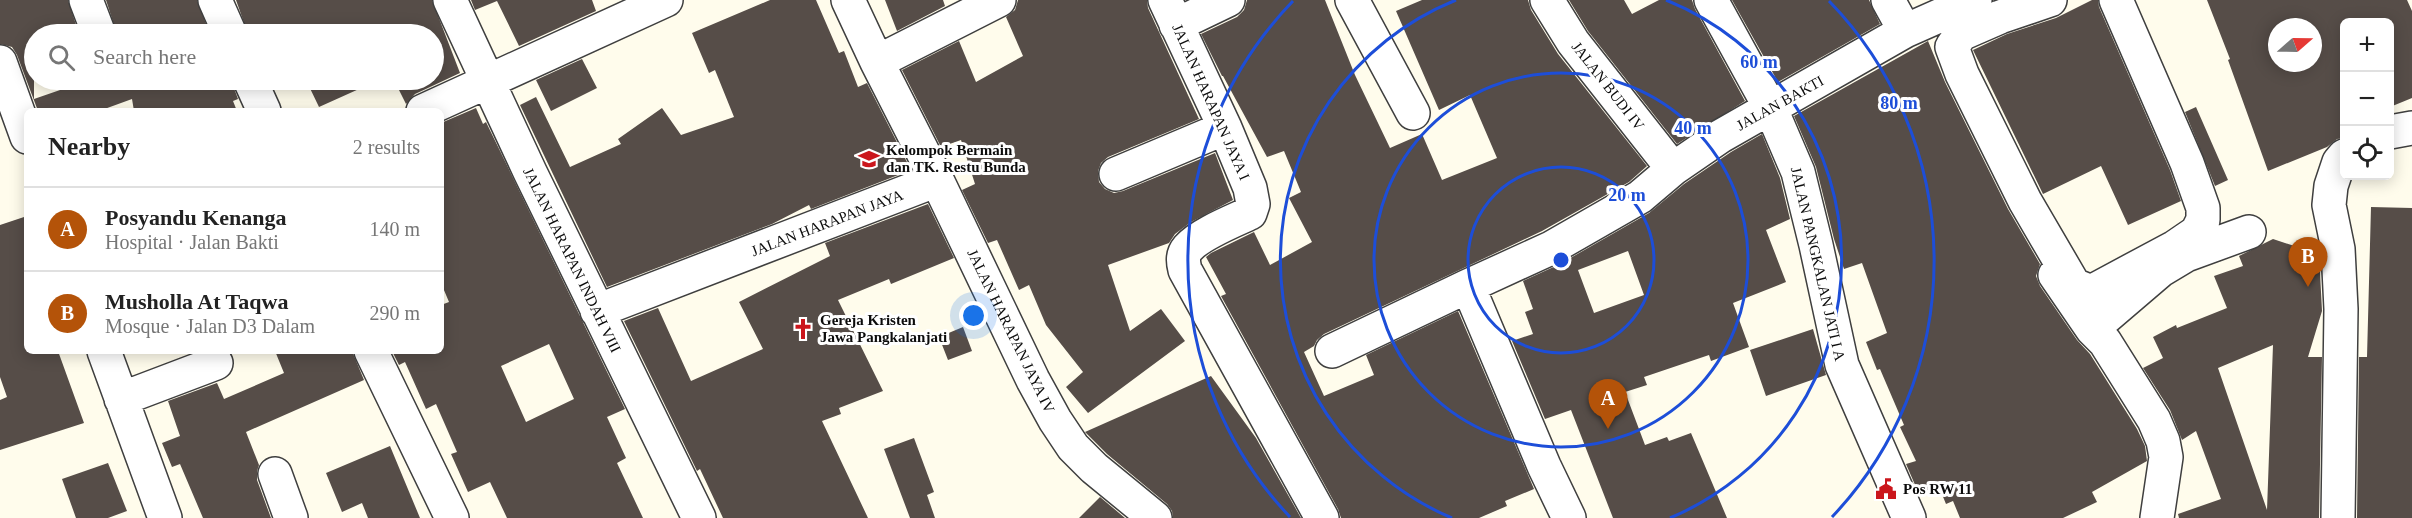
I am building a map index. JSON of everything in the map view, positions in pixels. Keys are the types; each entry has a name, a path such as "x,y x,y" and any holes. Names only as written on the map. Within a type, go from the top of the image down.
{"street":[{"path":"86,0 95,24"},
{"path":"215,0 226,24"},
{"name":"JALAN HARAPAN INDAH VIII","path":"450,0 597,311 699,518"},
{"path":"430,108 666,0"},
{"path":"848,0 937,180"},
{"path":"877,62 999,0"},
{"path":"1170,13 1228,0"},
{"path":"1352,0 1413,113"},
{"name":"JALAN BUDI IV","path":"1546,0 1573,42 1673,169"},
{"name":"JALAN PANGKALAN JATI I A","path":"1711,0 1771,109 1798,172 1842,365 1909,518"},
{"path":"1888,0 1912,28 2060,283 2092,329 2105,342 2154,420 2163,441 2166,457 2157,518"},
{"name":"JALAN BAKTI","path":"1332,351 1551,248 1640,197 1673,169 1721,136 1912,28 1975,0"},
{"path":"2050,0 2000,17 1961,34 1952,47 1962,74 2025,201 2074,285 2091,292 2175,247 2196,232 2203,220 2203,208 2187,163 2116,0"},
{"name":"JALAN HARAPAN JAYA I","path":"1170,13 1225,128 1250,188 1253,204 1250,213 1188,248 1182,259 1185,270 1322,518"},
{"path":"0,62 24,129"},
{"path":"255,90 263,108"},
{"path":"1116,174 1225,128"},
{"path":"2394,131 2412,128"},
{"path":"2338,518 2340,309 2338,249 2330,205 2331,186 2340,160"},
{"name":"JALAN HARAPAN JAYA","path":"597,311 937,180"},
{"name":"JALAN HARAPAN JAYA IV","path":"937,180 1033,380 1055,420 1073,447 1140,513"},
{"path":"2092,329 2161,270 2186,255 2249,232"},
{"path":"1468,286 1544,466 1569,518"},
{"path":"105,354 165,518"},
{"path":"372,354 453,518"},
{"path":"121,399 216,363"},
{"path":"275,474 291,518"}],"building":[{"path":"0,0 68,0 76,24 24,24 24,74 12,47 0,44"},
{"path":"106,0 197,0 206,24 114,24"},
{"path":"236,0 432,0 441,24 244,24"},
{"path":"471,0 592,0 596,11 519,46 497,1 475,10"},
{"path":"770,0 816,0 839,53 844,51 858,87 867,83 911,170 811,209 809,205 772,224 607,287 520,105 536,97 570,167 621,144 618,139 662,108 681,135 734,117 715,70 709,73 692,33"},
{"path":"885,0 943,0 945,6 897,31"},
{"path":"1018,0 1147,0 1148,8 1199,119 1108,157 1101,163 1098,171 1099,182 1105,189 1114,193 1123,191 1215,153 1233,200 1191,222 1175,234 1169,243 1108,265 1130,331 1161,309 1185,341 1088,413 1066,387 1083,372 1046,325 1029,285 1019,290 997,240 988,243 962,190 975,184 961,140 941,147 902,70 959,41 976,82 1023,56 1006,17 1015,10"},
{"path":"1247,0 1325,0 1355,75 1390,148 1422,134 1442,180 1497,158 1470,95 1439,110 1396,11 1422,0 1528,0 1531,10 1558,54 1647,166 1629,182 1542,231 1324,334 1314,346 1304,352 1324,396 1374,375 1366,355 1458,311 1534,489 1505,501 1507,506 1479,518 1341,518 1221,296 1226,294 1206,257 1211,253 1254,232 1270,265 1312,242 1289,198 1301,192 1284,151 1267,157 1201,34 1237,17 1244,10"},
{"path":"1569,0 1624,0 1632,14 1659,0 1692,0 1745,101 1677,144 1588,31"},
{"path":"1732,0 1869,0 1880,24 1778,82"},
{"path":"2092,0 2098,0 2181,201 2128,225 2101,166 2043,194 1973,50 2007,34 2056,18"},
{"path":"2207,0 2407,0 2412,11 2412,98 2394,105 2394,18 2340,18 2340,139 2327,147 2268,171 2228,60 2230,59"},
{"path":"444,31 460,73 444,80"},
{"path":"1928,41 1945,82 2008,209 2040,264 2036,276 2040,286 2077,340 2090,354 2137,429 2145,446 2147,461 2092,492 2097,502 2063,518 1960,518 1953,501 1946,504 1939,487 1919,494 1906,464 1916,461 1900,427 1904,425 1866,342 1887,333 1862,263 1844,269 1816,167 1794,116"},
{"path":"582,59 597,88 551,111 536,80"},
{"path":"30,90 34,90 34,99 60,90 235,90 238,99 233,101 236,108 134,108 132,99 107,108 37,108"},
{"path":"311,90 357,90 319,107"},
{"path":"399,90 424,90 415,94 406,104"},
{"path":"2196,107 2228,180 2215,186 2185,112"},
{"path":"476,108 483,124 486,122 625,409 607,417 626,458 617,463 643,518 507,518 490,482 468,492 451,454 457,452 436,404 426,409 405,362 399,365 394,354 444,354 444,304 449,302 444,290 444,122","holes":["549,344 574,399 526,422 501,366"]},
{"path":"1762,134 1780,178 1790,219 1766,230 1786,282 1733,303 1749,347 1711,361 1709,355 1644,377 1647,385 1625,392 1645,445 1667,437 1669,441 1691,433 1727,518 1613,518 1571,410 1545,419 1512,341 1533,334 1525,312 1533,309 1523,281 1560,264 1649,213 1684,184","holes":["1628,251 1644,295 1594,313 1578,270"]},
{"path":"928,204 954,258 891,284 889,279 838,300 883,391 839,408 841,414 822,421 868,518 723,518 700,469 697,471 624,321 658,308 691,381 763,349 739,302 830,256 825,243"},
{"path":"2371,207 2412,208 2412,518 2357,518 2359,357 2367,357"},
{"path":"24,217 24,354 59,354 84,423 0,450 0,400 7,397 0,377 0,225"},
{"path":"2273,239 2319,254 2322,311 2308,357 2322,357 2319,518 2179,518 2178,514 2221,499 2196,431 2182,440 2170,410 2143,368 2163,358 2153,337 2176,325 2177,328 2227,308 2214,276 2243,266 2239,256","holes":["2273,345 2267,510 2218,368"]},
{"path":"963,327 972,351 948,360 939,337"},
{"path":"1813,329 1826,375 1766,396 1750,350"},
{"path":"276,354 353,354 364,380 246,432 259,465 257,480 271,518 203,518 180,464 172,467 162,443 180,436 168,401 217,383 224,399 284,373"},
{"path":"1211,376 1256,438 1301,518 1173,518 1172,511 1167,504 1107,454 1085,432"},
{"path":"914,438 934,492 927,495 935,518 910,518 884,449"},
{"path":"390,446 420,518 368,518 362,503 342,512 326,473"},
{"path":"108,463 127,511 108,518 76,518 62,479"},
{"path":"1100,497 1125,518 1079,518"}],"place":[{"name":"Kelompok Bermain dan TK. Restu Bunda","path":"869,159"},
{"name":"Musholla At Taqwa","path":"2308,287"},
{"name":"Gereja Kristen Jawa Pangkalanjati","path":"803,329"},
{"name":"Posyandu Kenanga","path":"1608,429"},
{"name":"Pos RW 11","path":"1886,489"}]}
